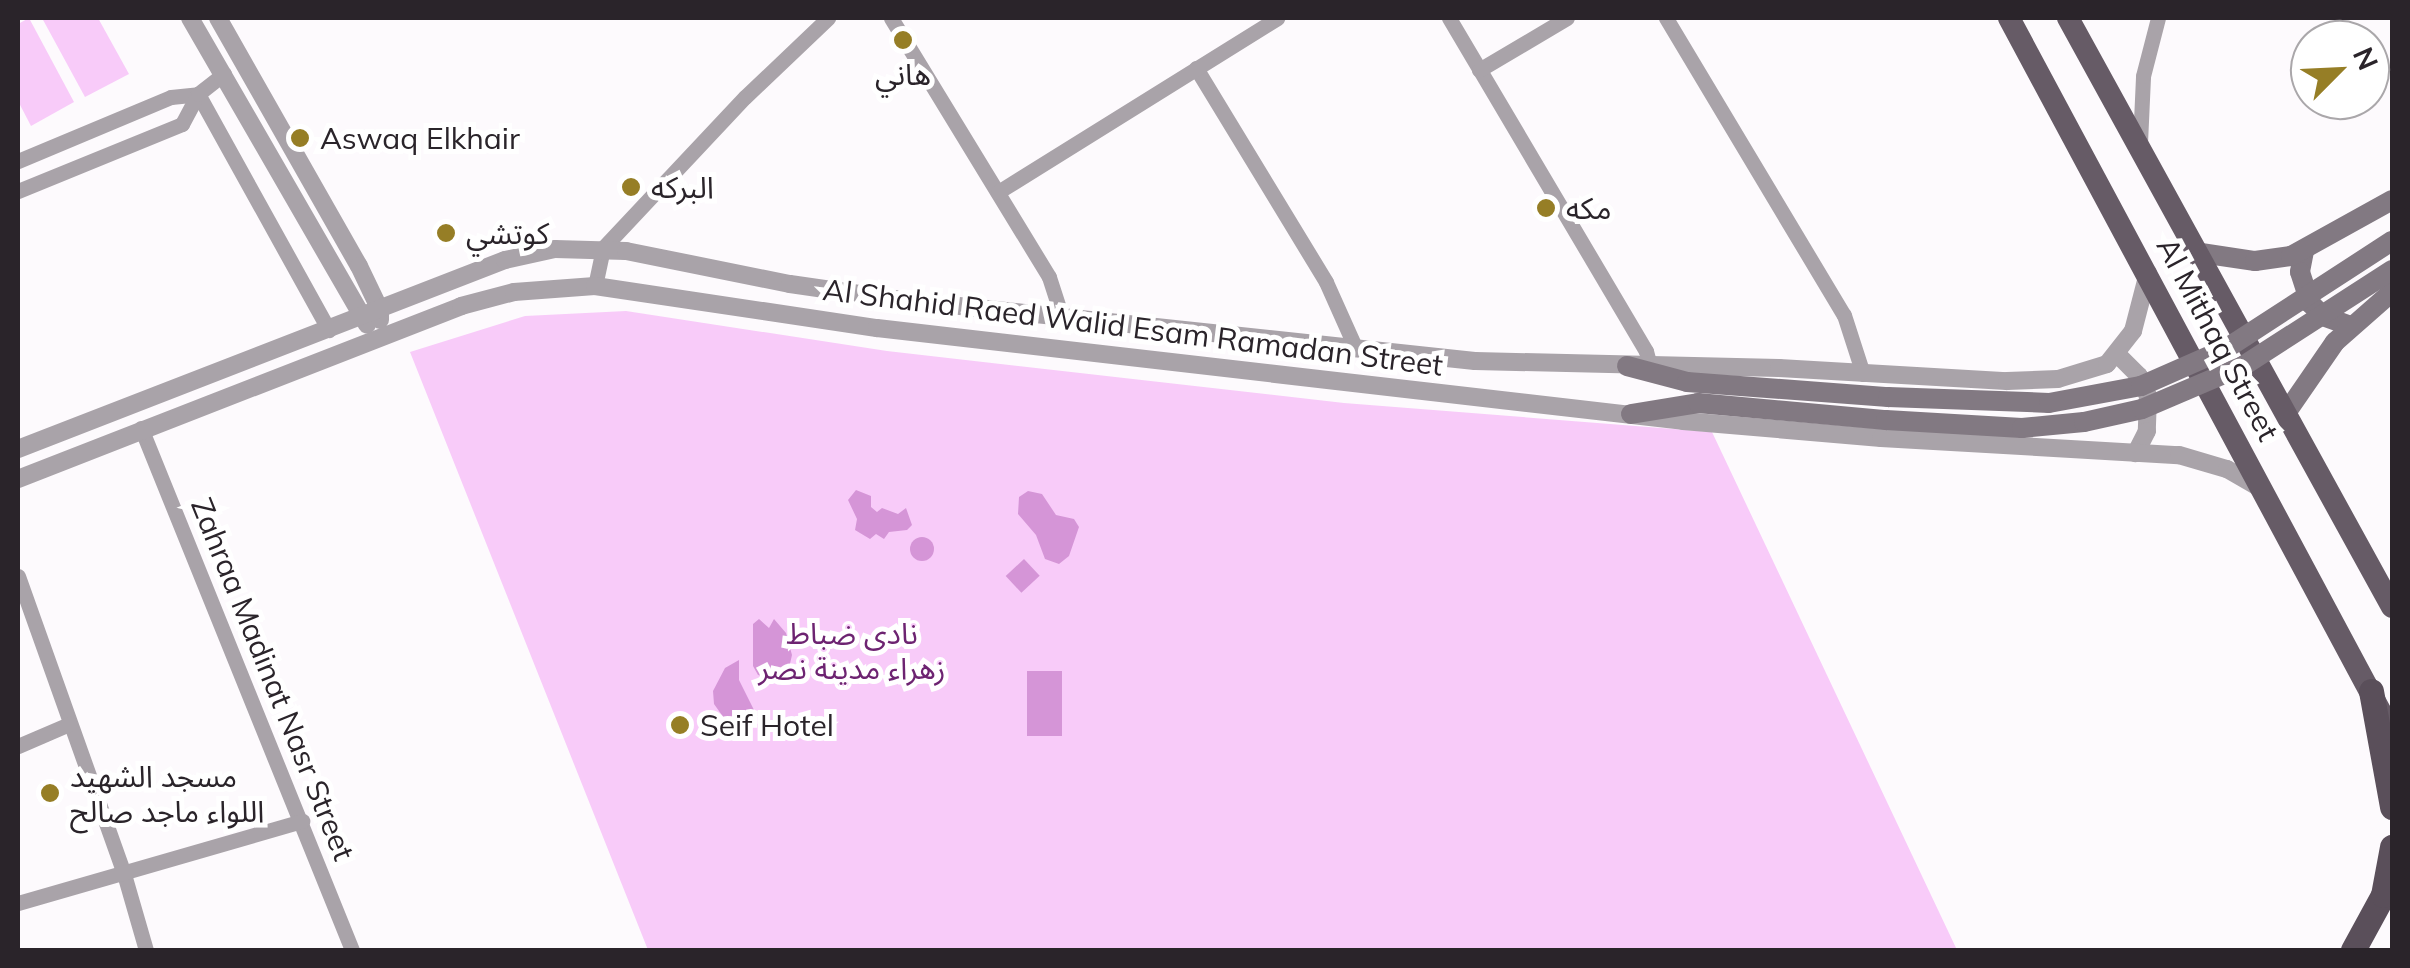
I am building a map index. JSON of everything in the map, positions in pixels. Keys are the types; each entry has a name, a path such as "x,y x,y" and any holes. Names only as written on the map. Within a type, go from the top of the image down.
{"highway":[{"path":"2370,691 2392,807"},
{"path":"2353,950 2384,895 2392,847"}],"main road":[{"name":"Al Mithaq Street","path":"2009,18 2392,733"},
{"name":"Al Mithaq Street","path":"2068,18 2202,253 2392,607"},
{"path":"2202,253 2255,261 2304,251 2392,200"},
{"path":"1627,366 1686,382 2033,404 2080,400 2141,386 2227,348 2392,241"},
{"path":"2304,251 2300,272 2310,302 2332,321 2350,326"},
{"path":"1631,414 1698,403 2022,428 2084,422 2142,409 2243,366 2392,270"},
{"path":"2286,412 2321,359 2350,326 2392,292"}],"street":[{"path":"190,18 360,318 378,335"},
{"path":"218,18 380,310 378,335"},
{"path":"595,286 604,248 745,96 828,18"},
{"path":"892,18 1054,286 1062,317"},
{"path":"998,192 1277,18"},
{"path":"1449,18 1646,350 1650,366"},
{"path":"1480,70 1567,18"},
{"path":"1666,18 1844,316 1863,374"},
{"path":"2140,143 2143,76 2158,18"},
{"path":"1196,68 1326,282 1356,350"},
{"path":"18,160 171,97 198,94 224,74"},
{"path":"18,191 176,127 191,113 198,94"},
{"path":"198,94 328,330"},
{"path":"244,108 264,96"},
{"name":"Al Shahid Raed Walid Esam Ramadan Street","path":"18,449 506,260 555,249 604,248 790,284 1505,364 2034,381 2092,372 2117,354"},
{"path":"2136,452 2147,432 2148,396 2133,368 2117,354 2139,318 2148,272"},
{"name":"Al Shahid Raed Walid Esam Ramadan Street","path":"18,479 378,335 487,298 541,288 595,286 876,328 1631,414 1881,438 2136,452 2211,463 2267,494"},
{"path":"1278,372 1280,341"},
{"name":"Zahraa Madinat Nasr Street","path":"141,428 352,950"},
{"path":"18,576 124,874 146,950"},
{"path":"18,746 69,724"},
{"path":"18,903 302,821"}],"green space":[{"path":"29,18 74,102 31,126 18,101 18,24"},
{"path":"42,18 98,18 129,74 85,97"},
{"name":"نادى ضباط زهراء مدينة نصر","path":"626,311 887,351 1344,403 1712,432 1957,950 648,950 410,352 525,316"}],"shaded area":[{"path":"856,490 871,496 871,507 877,512 882,508 898,514 906,508 912,525 907,530 889,532 884,539 876,534 870,539 855,530 857,519 848,500"},
{"path":"1028,491 1042,494 1056,515 1074,519 1079,527 1069,556 1059,564 1045,559 1036,535 1018,514 1019,497"},
{"path":"922,537 931,540 931,558 922,561 913,558 910,549 913,540"},
{"path":"1024,559 1040,576 1021,593 1006,576"},
{"path":"759,619 769,628 774,619 786,633 792,655 786,681 758,675 753,666 753,624"},
{"path":"739,660 739,680 754,710 724,718 714,704 713,691 725,668"},
{"path":"1027,671 1062,671 1062,736 1027,736"}],"place":[{"name":"هاني","path":"903,40"},
{"name":"Aswaq Elkhair","path":"300,138"},
{"name":"البركه","path":"631,187"},
{"name":"مكه","path":"1546,208"},
{"name":"كوتشي","path":"446,233"},
{"name":"Seif Hotel","path":"680,725"},
{"name":"مسجد الشهيد اللواء ماجد صالح","path":"50,793"}]}
